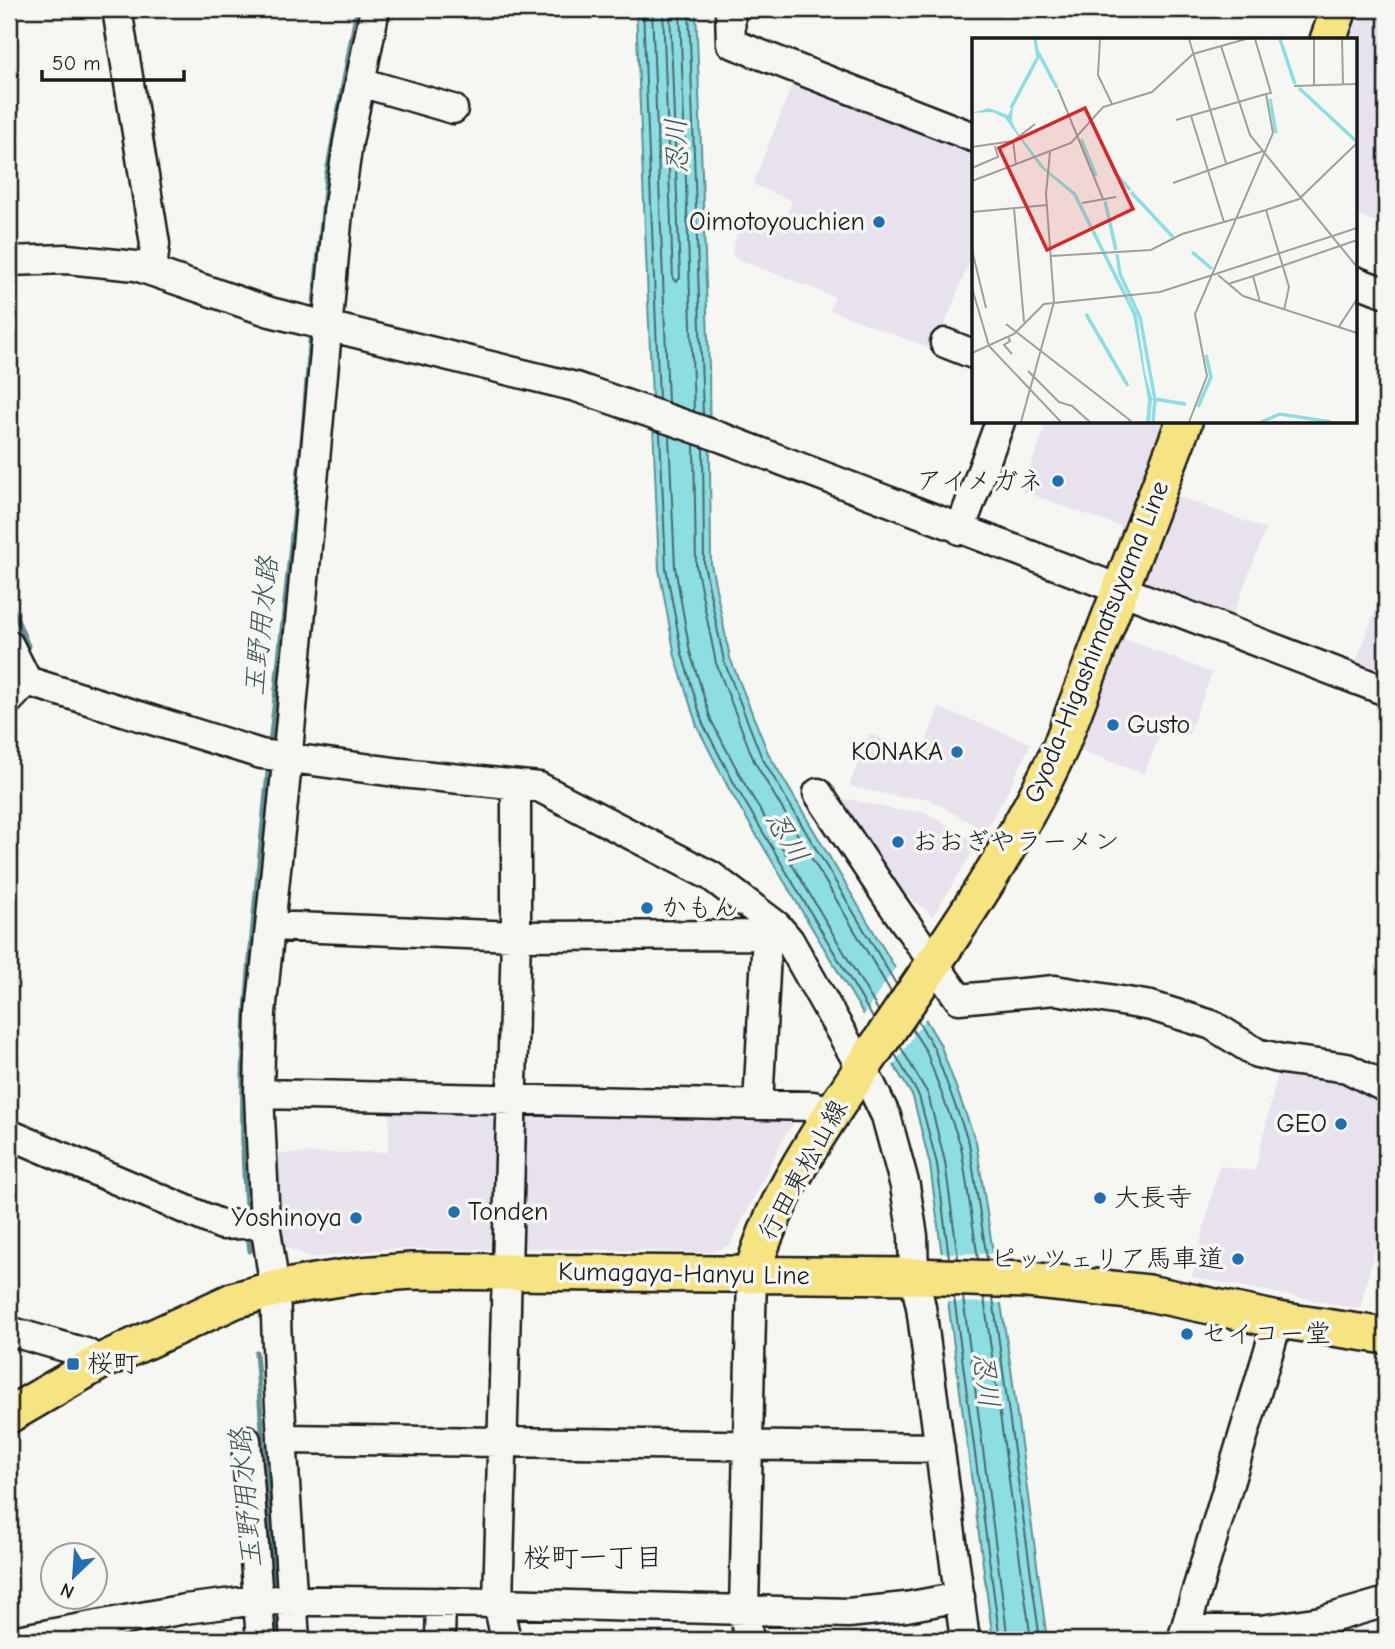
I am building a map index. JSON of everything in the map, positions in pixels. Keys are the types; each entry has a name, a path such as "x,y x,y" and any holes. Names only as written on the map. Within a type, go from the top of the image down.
{"main road":[{"path":"1329,38 1339,9"},
{"name":"Gyoda-Higashimatsuyama Line","path":"864,1065 984,889 1042,788 1060,748 1183,424"},
{"name":"行田東松山線","path":"752,1275 760,1246 775,1213 832,1111 864,1065"},
{"name":"Kumagaya-Hanyu Line","path":"9,1415 100,1362 235,1300 275,1289 361,1275 411,1271 1020,1280 1147,1293 1278,1320 1386,1336"}],"street":[{"path":"117,9 155,244 152,270"},
{"path":"261,1640 275,1600 282,1439 275,1289 254,1224 261,1013 271,926 275,756 318,324 342,177 375,9"},
{"path":"730,9 731,43 972,137"},
{"path":"360,82 453,108"},
{"path":"9,261 67,258 101,260 152,270 237,302 576,387 723,438 1386,691"},
{"path":"1356,281 1386,293"},
{"path":"946,343 972,354"},
{"path":"960,530 999,424"},
{"path":"9,645 18,691 275,756 538,787 711,876 772,931 789,940 864,1065 886,1116 905,1186 920,1277 921,1307 965,1640"},
{"path":"506,1640 498,1603 516,936 516,785"},
{"path":"818,793 930,969 959,999 1055,990 1151,1006 1212,1025 1257,1053 1347,1068 1386,1088"},
{"path":"271,926 516,936 772,931"},
{"path":"758,1105 772,931"},
{"path":"259,1094 813,1106 832,1111"},
{"path":"9,1134 222,1225 254,1224"},
{"path":"749,1640 744,1609 752,1275"},
{"path":"1278,1320 1184,1635 1261,1630 1321,1621 1386,1602"},
{"path":"9,1331 86,1353 100,1362"},
{"path":"282,1439 940,1448"},
{"path":"246,1440 275,1600 295,1640"},
{"path":"17,1640 185,1609 275,1600 870,1612 960,1597"},
{"path":"440,1640 441,1602"}],"shaded area":[{"path":"1358,9 1386,10 1386,210 1381,224 1356,214 1356,38 1347,38"},
{"name":"Oimotoyouchien","path":"797,81 972,146 972,255 935,350 830,310 835,297 733,257 732,249 744,215 781,229 792,201 753,184 793,83"},
{"path":"1046,424 1167,424 1127,529 1022,491"},
{"path":"1172,494 1266,529 1231,620 1145,587 1141,577"},
{"path":"1386,581 1386,679 1362,670 1357,660"},
{"path":"1117,636 1212,673 1188,735 1164,725 1144,774 1080,750 1077,743"},
{"path":"939,708 1031,743 985,831 927,798 899,797 849,786 869,734 921,754"},
{"path":"828,798 853,800 895,810 925,812 978,843 933,916 874,868"},
{"path":"1279,1068 1332,1072 1386,1097 1386,1204 1360,1309 1192,1277 1219,1166 1255,1171"},
{"path":"390,1107 501,1108 498,1249 385,1249 311,1258 278,1243 274,1154 388,1152"},
{"path":"519,1113 799,1115 784,1137 730,1245 711,1252 516,1248"}],"water":[{"name":"忍川","path":"636,9 696,9 709,367 711,564 730,658 768,753 940,1044 976,1142 1011,1369 1047,1640 993,1640 930,1165 913,1097 729,789 697,726 675,656 659,569"}],"pier":[{"path":"897,965 927,1016 891,1069 861,1019"},
{"path":"938,1253 997,1254 1004,1303 945,1302"}],"waterway":[{"name":"玉野用水路","path":"313,314 326,178 357,9"},
{"name":"玉野用水路","path":"270,745 311,330"},
{"path":"9,600 28,646"},
{"name":"玉野用水路","path":"247,1217 243,1160 244,1046 269,762"},
{"name":"玉野用水路","path":"248,1233 250,1251"},
{"name":"玉野用水路","path":"256,1352 275,1592"},
{"name":"玉野用水路","path":"276,1609 279,1640"}],"place":[{"name":"Oimotoyouchien","path":"879,222"},
{"name":"アイメガネ","path":"1058,481"},
{"name":"Gusto","path":"1113,725"},
{"name":"KONAKA","path":"957,752"},
{"name":"おおぎやラーメン","path":"898,842"},
{"name":"かもん","path":"647,908"},
{"name":"GEO","path":"1341,1124"},
{"name":"大長寺","path":"1100,1198"},
{"name":"Tonden","path":"454,1212"},
{"name":"Yoshinoya","path":"356,1218"},
{"name":"ピッツェリア馬車道","path":"1238,1259"},
{"name":"セイコー堂","path":"1187,1334"},
{"name":"桜町","path":"73,1364"}],"district":[{"name":"桜町一丁目","path":"593,1558"}]}
